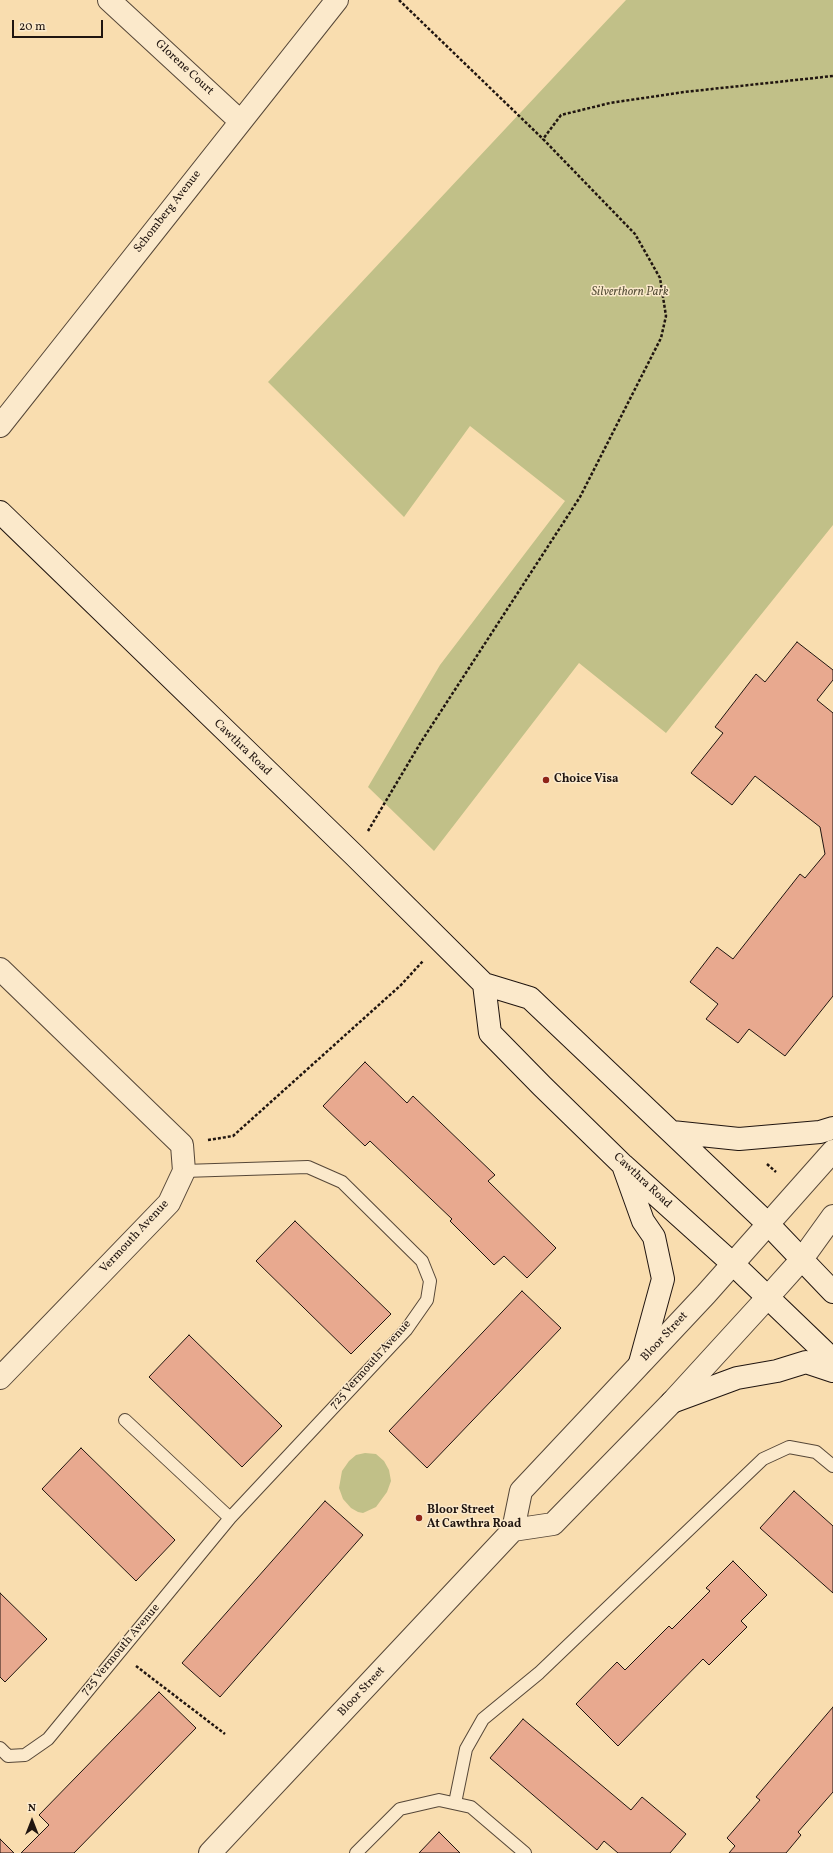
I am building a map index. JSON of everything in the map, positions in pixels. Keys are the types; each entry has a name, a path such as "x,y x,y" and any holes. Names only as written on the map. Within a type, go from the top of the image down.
{"street":[{"name":"Glorene Court","path":"109,0 240,121"},
{"name":"Schomberg Avenue","path":"0,426 337,0"},
{"name":"Cawthra Road","path":"0,512 354,855 484,984 530,998 768,1224 833,1292"},
{"path":"0,968 182,1145"},
{"name":"Cawthra Road","path":"484,984 490,1033 623,1165 733,1264 833,1360"},
{"path":"672,1132 739,1139 820,1132 833,1128"},
{"name":"Vermouth Avenue","path":"0,1378 169,1203 184,1171 182,1145"},
{"name":"Bloor Street","path":"210,1853 513,1530 521,1491 733,1264 833,1151"},
{"path":"623,1165 643,1221 654,1237 663,1279 640,1363"},
{"path":"513,1530 553,1524 672,1402 768,1297 802,1259 833,1216"},
{"path":"672,1402 737,1378 777,1371 806,1362 833,1371"}],"lane":[{"name":"725 Vermouth Avenue","path":"0,1748 8,1756 25,1755 48,1738 230,1518 406,1330 427,1300 430,1281 422,1261 342,1182 308,1167 184,1171"},
{"path":"125,1420 230,1518"},
{"path":"455,1803 466,1749 483,1719 539,1673 762,1459 789,1447 816,1452 833,1466"},
{"path":"356,1853 400,1809 439,1800 471,1807 525,1853"}],"path":[{"path":"354,855 421,742 580,497 661,338 666,316 660,278 635,234 542,139 399,0"},
{"path":"542,139 561,115 610,103 684,92 833,76"},
{"path":"182,1145 233,1136 401,985 441,941"},
{"path":"764,1162 776,1172"},
{"path":"119,1653 225,1734"}],"green space":[{"name":"Silverthorn Park","path":"626,0 833,0 833,525 666,733 579,663 434,851 368,787 440,665 565,501 470,426 404,517 268,382"},
{"path":"365,1453 376,1454 384,1461 389,1470 391,1481 387,1492 376,1507 363,1513 351,1508 343,1499 339,1488 342,1471 349,1461 356,1455"}],"building":[{"path":"797,642 833,670 833,680 817,700 833,713 833,996 785,1056 749,1029 738,1043 706,1019 718,1004 690,982 717,947 733,959 800,874 805,878 825,854 820,827 755,776 732,805 691,773 723,733 715,727 756,674 765,682"},
{"path":"365,1062 407,1103 413,1096 495,1175 488,1181 556,1248 527,1278 504,1256 494,1265 450,1221 452,1219 370,1141 365,1146 323,1106"},
{"path":"295,1221 391,1314 351,1354 256,1261"},
{"path":"522,1291 561,1328 427,1468 389,1431"},
{"path":"189,1335 282,1426 242,1467 149,1377"},
{"path":"81,1448 175,1540 136,1581 42,1489"},
{"path":"794,1491 833,1526 833,1593 760,1528"},
{"path":"325,1501 363,1535 220,1697 182,1663"},
{"path":"733,1561 767,1595 741,1621 747,1627 709,1665 703,1659 618,1746 576,1704 617,1662 625,1670 669,1626 672,1629 710,1591 706,1588"},
{"path":"0,1593 47,1639 5,1682 0,1677"},
{"path":"159,1692 196,1728 74,1853 21,1853 49,1825 39,1815"},
{"path":"833,1707 833,1792 798,1832 801,1835 786,1853 729,1853 735,1846 727,1838 760,1800 756,1797"},
{"path":"523,1719 631,1810 642,1797 686,1834 670,1853 618,1853 604,1841 597,1850 490,1758"},
{"path":"439,1832 460,1853 419,1853"},
{"path":"0,1839 14,1853 0,1853"}],"place":[{"name":"Choice Visa","path":"546,780"},
{"name":"Bloor Street At Cawthra Road","path":"419,1518"}]}
